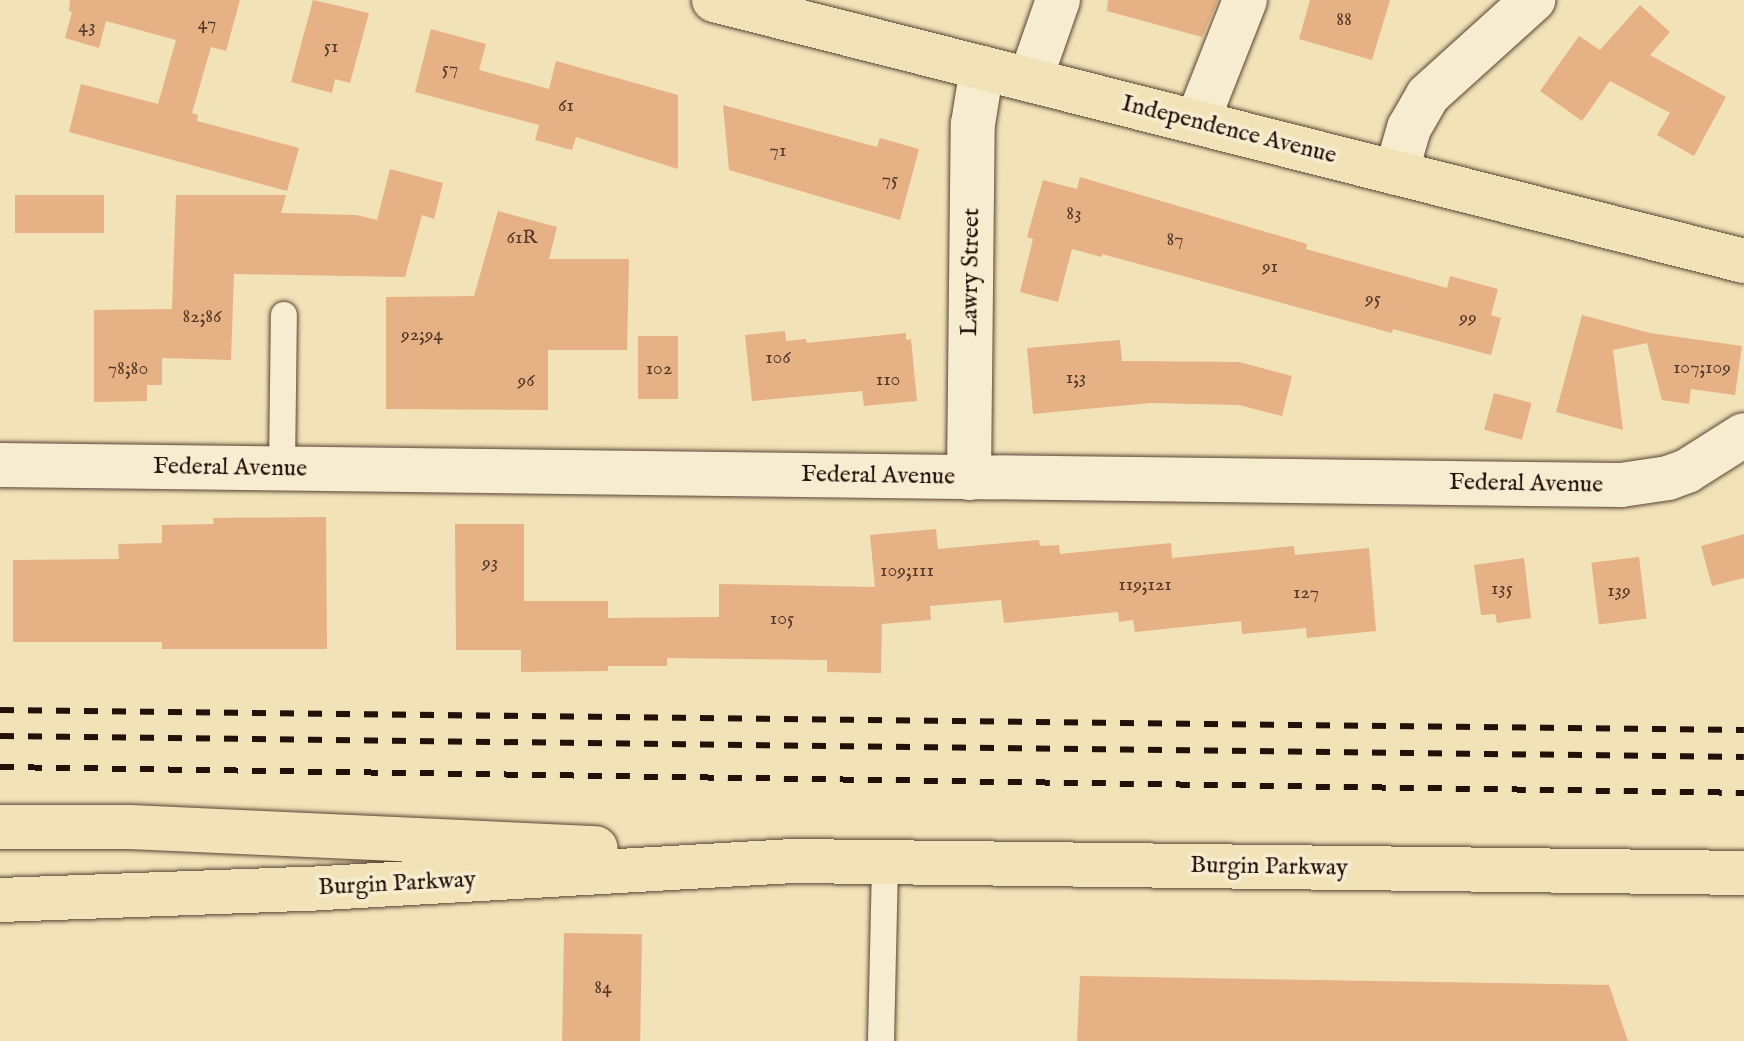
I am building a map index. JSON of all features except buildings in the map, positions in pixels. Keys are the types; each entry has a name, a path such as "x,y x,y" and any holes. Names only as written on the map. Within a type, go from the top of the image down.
{"main road":[{"name":"Independence Avenue","path":"714,0 1744,261"},
{"name":"Burgin Parkway","path":"0,827 130,827 433,838 794,861"},
{"name":"Burgin Parkway","path":"0,900 307,889 794,861 1744,873"}],"street":[{"path":"1030,80 1058,0"},
{"path":"1197,122 1245,0"},
{"path":"1396,173 1409,128 1428,95 1533,0"},
{"name":"Lawry Street","path":"969,478 973,124 982,68"},
{"name":"Federal Avenue","path":"0,465 1621,485 1668,478 1687,471 1744,435"}],"lane":[{"path":"282,469 284,315"},
{"path":"881,1041 885,860"}],"railway":[{"path":"0,710 1744,730"},
{"path":"0,736 1744,757"},
{"path":"0,767 1744,793"}]}
